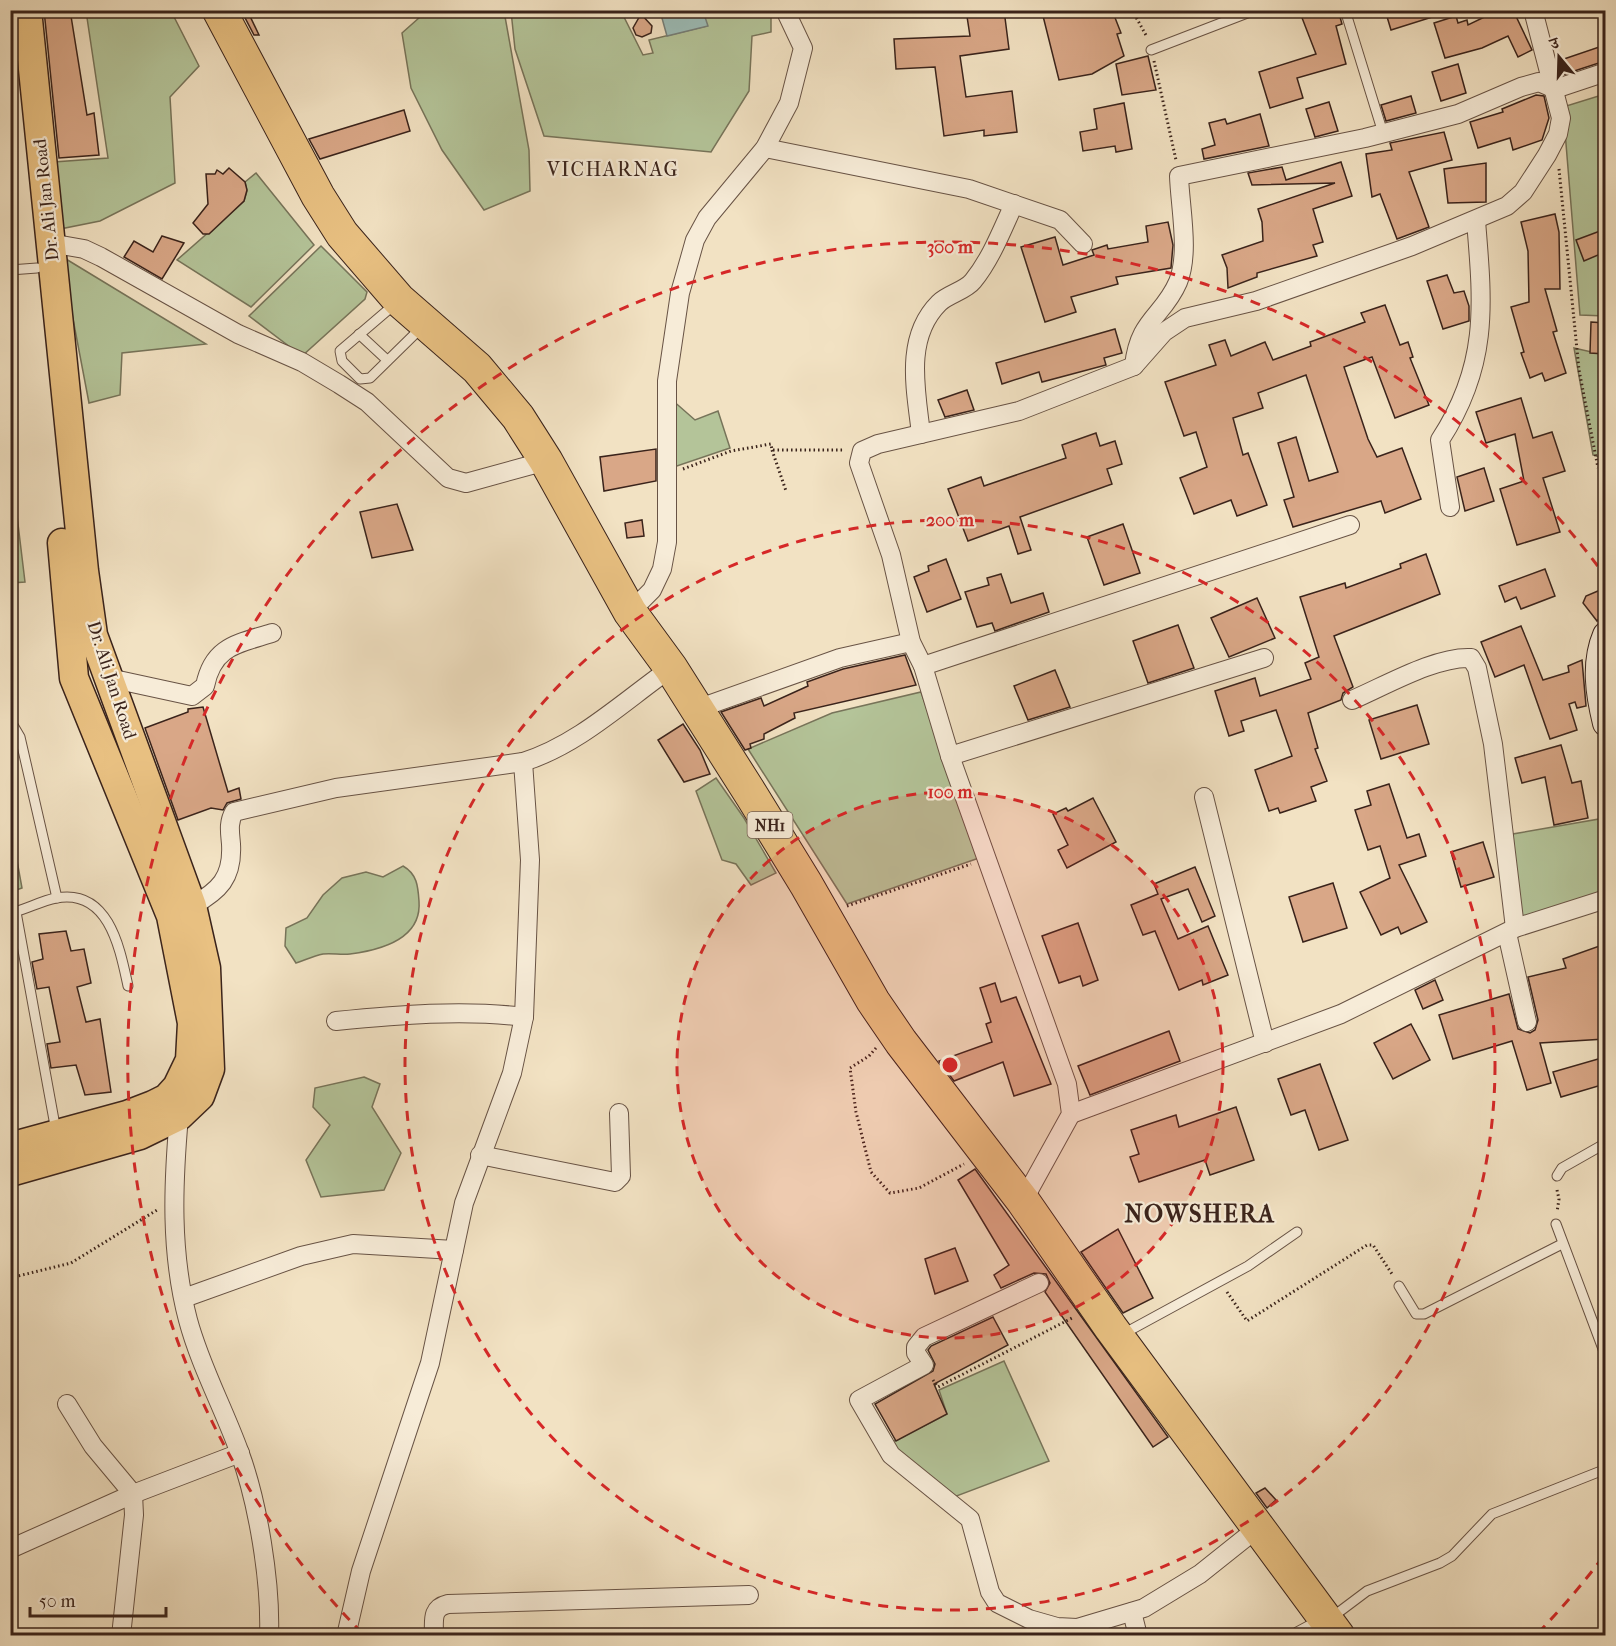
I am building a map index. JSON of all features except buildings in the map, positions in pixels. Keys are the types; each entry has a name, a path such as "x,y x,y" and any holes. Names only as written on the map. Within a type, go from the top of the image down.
{"highway":[{"name":"NH1","path":"219,10 318,196 342,234 399,300 477,368 497,390 546,460 630,612 697,709 824,914 873,1001 901,1042 1023,1201 1064,1269 1118,1337 1259,1527 1321,1631"}],"main road":[{"name":"Dr. Ali Jan Road","path":"10,1172 140,1135 179,1116 200,1096 210,1069 206,968 192,906 109,678 82,638 24,269 12,10"},
{"name":"Dr. Ali Jan Road","path":"10,1147 127,1116 167,1098 177,1087 190,1060 192,1023 171,916 74,678 82,638 50,243 27,10"}],"street":[{"path":"630,612 652,590 662,569 667,542 667,381 680,293 695,240 707,218 765,148 789,103 803,48 785,10"},
{"path":"1023,1201 1071,1114 1067,1084 950,756 923,666 911,642 891,555 859,463 862,451 921,434 1019,411 1134,366 1164,332 1185,318 1256,301 1476,221 1507,206 1523,192 1555,140 1561,118 1533,10"},
{"path":"1134,366 1141,334 1172,294 1179,279 1184,256 1179,176 1383,133 1458,114 1530,84 1539,82 1555,90 1605,72"},
{"path":"765,148 969,189 1060,220 1083,244"},
{"path":"921,434 913,365 922,328 939,302 972,283 987,260 1014,204"},
{"path":"1450,507 1440,440 1452,421 1469,380 1482,330 1476,221"},
{"path":"50,243 84,249 101,257 238,334 302,362 367,402 448,478 456,482 466,483 546,460"},
{"path":"923,666 1350,525"},
{"path":"109,678 192,696 205,686 208,671 219,653 237,644 272,633"},
{"path":"1605,635 1599,664 1599,682 1605,723"},
{"path":"697,709 840,658 911,642"},
{"path":"950,756 1264,658"},
{"path":"1352,700 1441,663 1460,658 1471,658 1477,668 1493,744 1511,931 1527,1022"},
{"path":"192,906 209,897 223,884 231,853 230,821 234,812 336,788 523,762 543,756 584,732 670,668"},
{"path":"346,1635 361,1571 430,1363 464,1203 512,1073 524,1017 530,860 523,762"},
{"path":"1204,797 1265,1043"},
{"path":"1071,1114 1341,1014 1511,931 1605,899"},
{"path":"336,1021 384,1016 496,1013 524,1017"},
{"path":"480,1155 615,1182 621,1176 619,1113"},
{"path":"179,1116 172,1202 184,1298 188,1320 202,1360 240,1454 255,1512 268,1588 269,1635"},
{"path":"184,1298 301,1256 335,1247 353,1244 454,1250"},
{"path":"1038,1283 924,1337 916,1347 916,1353 924,1365 859,1400 891,1455 970,1519 990,1592 997,1603 1029,1619 1057,1627 1077,1628 1132,1612 1200,1574 1259,1527"},
{"path":"67,1404 93,1446 133,1494 134,1515 121,1635"},
{"path":"10,1549 133,1494 240,1454"},
{"path":"434,1635 434,1613 438,1606 448,1604 749,1594"},
{"path":"1132,1612 1138,1635"}],"lane":[{"path":"1151,50 1255,10"},
{"path":"1345,10 1383,133"},
{"path":"399,300 358,334 339,355 360,379 367,380 425,324"},
{"path":"358,334 387,360"},
{"path":"10,720 20,737 57,898"},
{"path":"56,1135 13,913 57,898 84,902 97,909 111,926 128,986"},
{"path":"1557,1176 1562,1168 1605,1143"},
{"path":"1556,1224 1605,1357"},
{"path":"1118,1337 1220,1282 1296,1232"},
{"path":"1399,1286 1416,1314 1424,1314 1562,1244"},
{"path":"1321,1631 1376,1587 1440,1563 1452,1556 1492,1514 1605,1469"}],"path":[{"path":"1132,10 1147,36 1151,50 1179,176"},
{"path":"1555,140 1579,370 1598,468"},
{"path":"668,474 731,451 771,444 786,491"},
{"path":"772,450 862,451"},
{"path":"824,914 972,864"},
{"path":"880,1043 869,1056 850,1068 856,1113 871,1172 890,1193 919,1188 955,1170"},
{"path":"10,1278 71,1263 172,1202"},
{"path":"1220,1282 1247,1321 1367,1245 1373,1245 1399,1286"},
{"path":"924,1365 938,1387 1077,1315"}],"green space":[{"path":"86,11 171,11 199,66 170,97 175,183 100,221 55,230 54,162 108,158"},
{"path":"419,11 504,11 529,150 530,191 484,210 442,150 411,88 402,33 420,17"},
{"path":"511,11 626,11 623,15 643,55 653,53 649,40 707,26 703,11 771,11 771,32 752,36 749,91 711,152 544,136 515,49"},
{"path":"1605,94 1605,316 1580,315 1563,107"},
{"path":"256,173 314,245 251,307 177,260 244,201 247,191 245,182"},
{"path":"321,246 367,292 365,299 302,356 249,316"},
{"path":"61,256 206,344 122,353 120,395 89,403"},
{"path":"1574,348 1605,355 1605,459 1593,455"},
{"path":"671,399 695,420 718,411 730,448 671,468"},
{"path":"11,466 25,582 10,583"},
{"path":"1605,472 1605,536 1600,480 1601,474"},
{"path":"921,692 979,858 847,904 748,749 832,713"},
{"path":"716,778 744,818 776,873 751,885 736,864 722,860 696,791"},
{"path":"1605,818 1605,892 1523,921 1517,915 1513,834"},
{"path":"10,822 22,888 11,892 10,892"},
{"path":"403,866 414,877 419,901 414,925 407,933 397,940 374,949 350,954 323,954 296,963 285,946 286,928 307,918 323,895 342,878 366,872 383,877"},
{"path":"364,1077 380,1084 372,1107 401,1153 384,1190 321,1197 306,1160 330,1125 313,1107 315,1088"},
{"path":"1004,1361 1049,1461 954,1497 890,1443 947,1414 939,1390"}],"water":[{"path":"660,11 703,11 708,26 667,36"}],"district":[{"name":"VICHARNAG","path":"613,169"},
{"name":"NOWSHERA","path":"1200,1214"}]}
